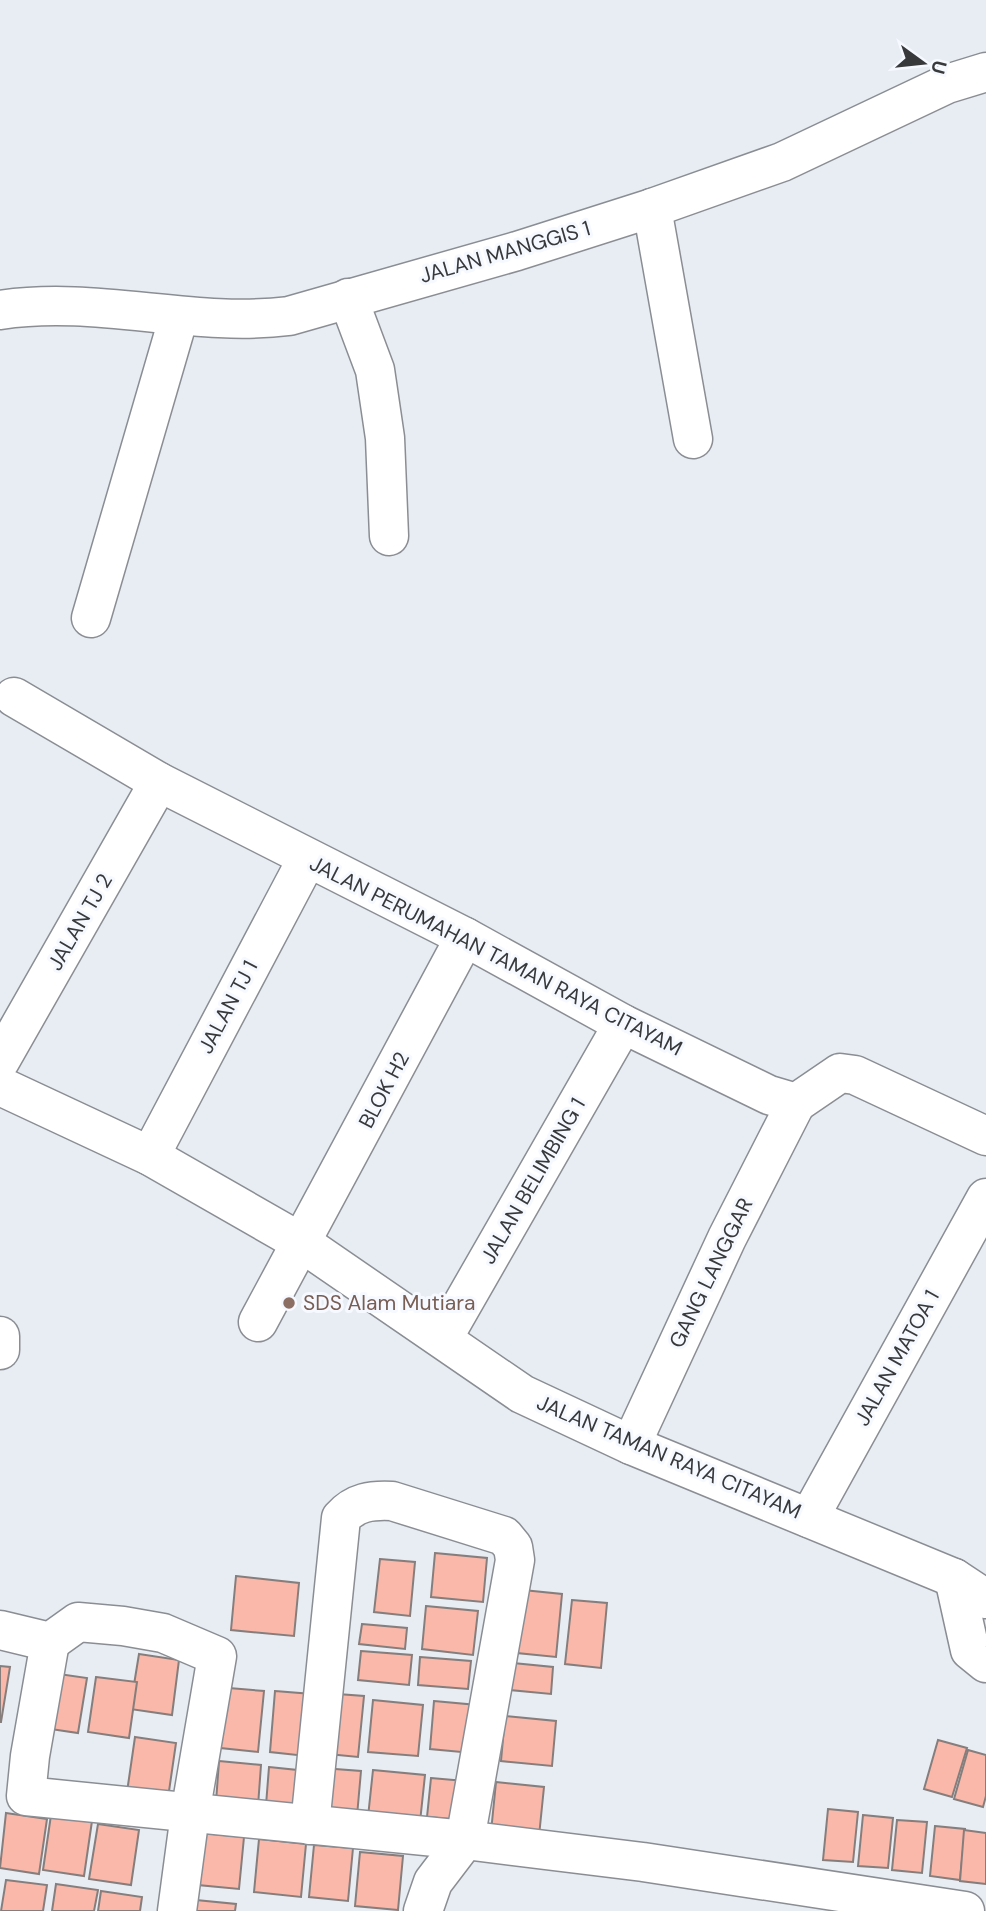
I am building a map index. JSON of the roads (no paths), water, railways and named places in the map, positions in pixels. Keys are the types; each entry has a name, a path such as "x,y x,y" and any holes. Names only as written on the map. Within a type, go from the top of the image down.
{"street":[{"name":"JALAN MANGGIS 1","path":"0,310 72,307 257,320 289,316 517,251 652,208 782,162 947,84 986,72"},
{"path":"652,208 693,439"},
{"path":"348,298 375,370 385,438 389,537"},
{"path":"91,618 179,316"},
{"name":"JALAN PERUMAHAN TAMAN RAYA CITAYAM","path":"14,697 159,782 465,937 623,1024 769,1095 796,1102"},
{"name":"JALAN TJ 2","path":"0,1061 159,782"},
{"name":"JALAN TJ 1","path":"150,1156 307,859"},
{"name":"BLOK H2","path":"258,1322 465,937"},
{"name":"JALAN BELIMBING 1","path":"443,1338 623,1024"},
{"path":"796,1102 840,1073 855,1075 986,1136"},
{"name":"JALAN TAMAN RAYA CITAYAM","path":"0,1086 150,1156 302,1242 522,1394 631,1446 954,1578 986,1599"},
{"name":"GANG LANGGAR","path":"631,1446 727,1238 796,1102"},
{"name":"JALAN MATOA 1","path":"808,1518 986,1198"},
{"path":"0,1336 0,1350"},
{"path":"310,1825 341,1518 351,1506 374,1500 392,1501 504,1536 513,1547 515,1560 465,1840 433,1882 423,1911"},
{"path":"954,1578 970,1650 986,1663"},
{"path":"177,1911 190,1814 217,1656 163,1633 78,1622 50,1642 30,1756 13,1795 190,1814 465,1840 643,1862 948,1910"},
{"path":"0,1630 50,1642"}],"place":[{"name":"SDS Alam Mutiara","path":"289,1303"}]}
